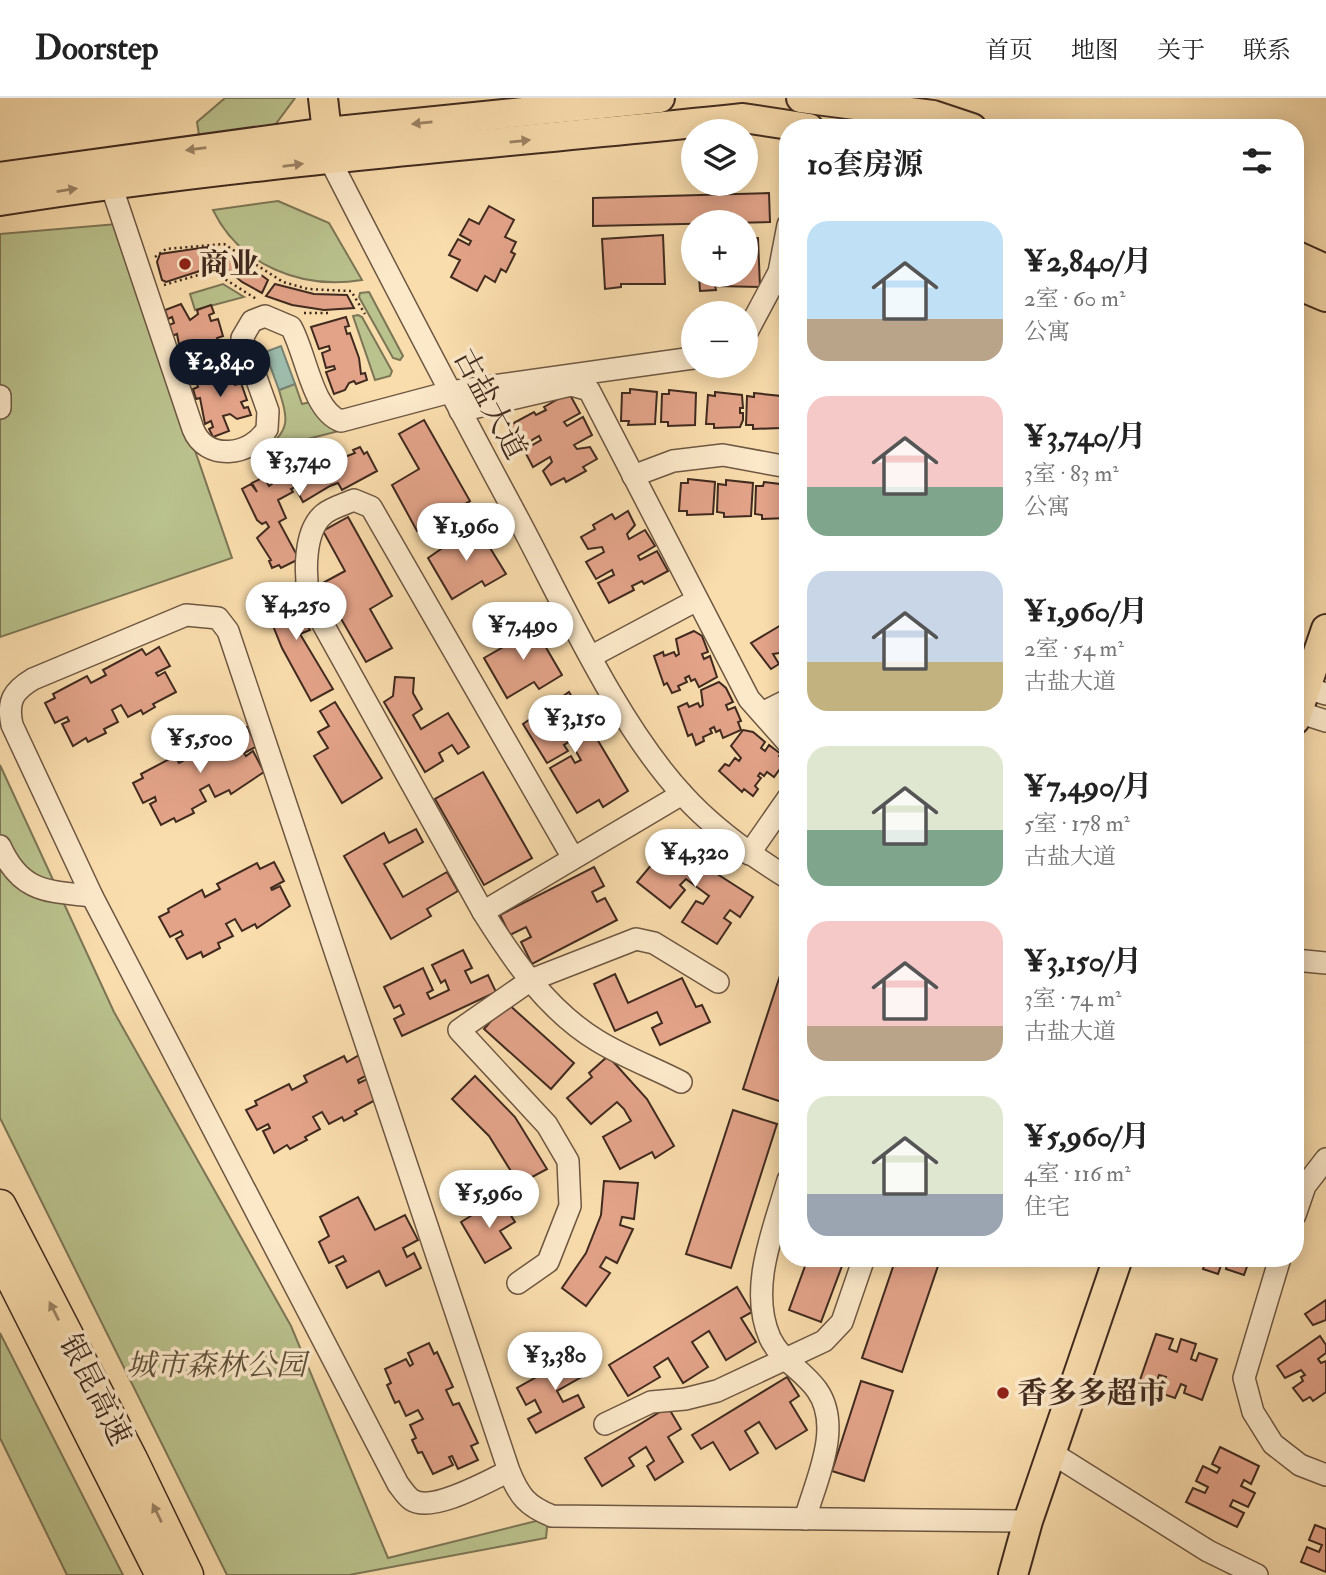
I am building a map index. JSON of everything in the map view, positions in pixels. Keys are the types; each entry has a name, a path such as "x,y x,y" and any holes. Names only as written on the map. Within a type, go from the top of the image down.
{"highway":[{"name":"银昆高速","path":"0,1206 187,1575"},
{"name":"银昆高速","path":"0,1254 162,1575"}],"main road":[{"path":"323,98 327,132"},
{"path":"0,177 327,132 660,98"},
{"path":"801,98 933,115 945,119"},
{"path":"0,201 111,185 330,160 743,118 779,124"},
{"path":"1304,259 1326,269"},
{"path":"1304,288 1326,297"},
{"path":"1306,704 1326,629"},
{"path":"1013,1575 1028,1521 1115,1267"}],"street":[{"name":"古盐大道","path":"327,132 330,160 455,401 632,727 682,794 749,854 779,872"},
{"path":"111,185 193,429 204,448 220,453 258,440 267,429 268,411 242,345 244,330 258,318 273,317 291,327 323,407 333,418 345,421 681,360"},
{"path":"758,311 779,272"},
{"path":"455,401 570,385 589,390 750,699 779,733"},
{"path":"0,396 0,408"},
{"path":"633,476 673,461 723,455 779,465"},
{"path":"573,858 372,507 354,500 324,513 313,527 305,577 309,599 514,963 597,1041 681,1082"},
{"path":"592,656 697,600"},
{"path":"509,1471 442,1501 423,1504 411,1500 398,1484 92,896 12,725 8,710 15,691 33,679 186,615 218,618 228,631 509,1471 520,1496 533,1508 552,1516 1028,1521"},
{"path":"1306,704 1326,721"},
{"path":"762,713 779,705"},
{"path":"483,912 682,794"},
{"path":"749,854 779,811"},
{"path":"0,846 19,878 38,890 92,896"},
{"path":"518,1283 548,1262 570,1206 568,1161 547,1125 459,1030 531,980 636,939 654,943 718,982"},
{"path":"1304,961 1326,963"},
{"path":"1304,1191 1326,1159"},
{"path":"779,1211 764,1262 761,1298 769,1336 783,1360 816,1388 827,1412 826,1448 805,1519"},
{"path":"605,1424 651,1402 685,1399 717,1391 824,1341 842,1322 861,1267"},
{"path":"1277,1267 1244,1378 1253,1412 1273,1444 1300,1465 1326,1475"},
{"path":"1052,1453 1208,1551 1257,1575"}],"path":[{"path":"154,262 156,254 163,250 224,244 260,270 291,285 308,289 351,291 365,314"},
{"path":"160,282 167,285 216,272 264,304"},
{"path":"300,313 329,313"}],"green space":[{"path":"225,98 295,98 275,125 199,135 197,122"},
{"path":"278,201 329,223 362,280 318,281 276,270 239,246 213,210"},
{"path":"117,224 232,558 0,637 0,234"},
{"path":"223,284 244,297 195,310 190,294"},
{"path":"369,292 403,356 400,360 393,358 359,297 360,293"},
{"path":"353,316 362,317 392,371 390,376 375,380"},
{"path":"295,384 302,404 315,401 320,411 427,404 430,408 264,450 279,436 285,424 279,390"},
{"name":"城市森林公园","path":"0,765 114,1012 291,1326 388,1558 548,1518 546,1538 349,1575 227,1575 0,1118"},
{"path":"0,1333 123,1575 67,1575 0,1438"}],"shaded area":[{"path":"281,346 295,384 279,390 265,352"}],"building":[{"path":"758,193 769,193 770,222 758,222 758,210 681,210 681,224 593,226 593,198 758,196"},
{"path":"489,206 514,220 505,237 516,242 511,252 515,254 506,272 501,269 495,282 485,276 477,291 451,277 460,260 449,255 458,239 469,245 471,241 460,235 469,219 479,224"},
{"path":"663,235 665,284 621,284 621,287 605,289 602,239"},
{"path":"758,238 760,287 758,287"},
{"name":"商业","path":"207,247 212,267 166,282 162,280 157,262 160,254"},
{"path":"228,251 268,280 262,293 242,282 223,266 223,257"},
{"name":"商业","path":"275,284 314,294 347,295 354,308 324,310 292,305 266,296"},
{"path":"700,287 715,287 716,290 700,291"},
{"path":"181,304 190,320 198,314 197,310 211,305 214,313 209,315 211,321 218,319 223,336 217,338 220,344 225,343 227,351 214,356 206,350 199,353 205,368 189,373 185,365 190,364 188,358 182,360 177,334 172,336 169,325 174,323 172,317 168,319 165,310"},
{"path":"346,317 349,326 345,327 347,334 350,333 359,358 361,374 365,373 367,380 356,384 354,381 349,383 345,390 334,394 326,372 335,369 334,366 326,368 322,353 330,350 329,346 319,349 311,327"},
{"path":"205,368 214,383 222,378 220,374 234,368 237,377 233,379 235,385 241,383 247,400 241,402 244,408 248,407 251,415 237,419 230,414 223,416 229,431 213,437 209,429 213,427 211,421 205,424 200,398 196,399 193,389 198,387 196,381 192,383 189,374"},
{"path":"630,389 657,392 655,424 628,425 629,421 621,421 622,393 630,393"},
{"path":"669,390 696,393 695,425 668,426 668,422 661,422 662,394 669,394"},
{"path":"715,392 742,395 743,408 740,408 740,413 743,413 743,420 740,427 714,428 714,424 706,424 708,395 715,396"},
{"path":"569,393 580,413 564,422 567,426 583,417 592,435 574,445 577,449 590,447 597,459 583,467 586,471 566,482 564,478 551,485 543,471 552,462 550,457 533,467 524,450 541,440 539,436 522,446 510,425 534,412 536,415 546,410 544,407"},
{"path":"754,393 779,396 779,428 753,429 753,425 746,425 747,396 754,397"},
{"path":"424,420 470,501 417,531 392,485 419,469 399,434"},
{"path":"360,447 364,454 367,452 377,471 342,490 338,483 330,486 303,502 295,487 291,489 293,492 278,500 286,518 279,522 299,559 281,568 279,565 272,568 269,561 271,560 257,538 269,527 266,522 262,524 257,520 242,489 251,484 257,492 252,483 264,477 269,486 272,484 266,473 284,467 292,483 296,481 292,474 315,465 314,462 320,459 332,471 336,469 332,462 355,453 353,450"},
{"path":"688,479 715,482 713,514 687,515 687,511 679,511 681,483 688,483"},
{"path":"726,480 753,483 751,516 724,517 724,513 717,512 718,484 726,485"},
{"path":"764,482 779,484 779,518 762,519 762,515 755,514 756,486 763,486"},
{"path":"628,511 635,525 627,534 629,539 645,530 655,546 638,556 640,560 657,551 668,571 644,584 642,581 632,586 634,590 609,603 598,583 614,575 612,570 596,579 586,562 604,552 602,547 588,549 581,537 595,529 593,525 612,514 615,519"},
{"path":"348,517 392,596 370,609 392,648 366,662 321,584 345,571 323,531"},
{"path":"476,525 506,574 485,586 482,581 452,599 428,558"},
{"path":"276,584 284,585 310,630 300,634 333,689 311,701 282,648 263,601 272,596 271,589"},
{"path":"531,622 562,675 539,689 534,682 507,698 484,658 512,642 508,635"},
{"path":"779,626 779,653 773,654 779,664 771,669 751,643"},
{"path":"694,631 702,636 708,652 702,654 704,659 710,656 717,677 699,687 695,679 691,681 689,676 685,678 687,682 678,686 680,690 672,693 667,683 664,685 654,656 663,652 664,656 674,652 676,656 679,654 676,639"},
{"path":"159,647 170,666 156,673 158,676 165,672 176,692 153,704 155,707 143,714 141,710 128,717 121,705 112,710 118,722 104,729 106,733 88,742 86,738 73,746 62,724 69,721 67,717 55,723 45,703 55,698 53,694 87,676 91,683 106,675 103,670 142,649 146,655"},
{"path":"395,677 414,678 413,693 422,709 413,715 421,729 448,713 469,747 458,754 452,745 439,753 443,761 425,772 384,702 393,696"},
{"path":"719,682 726,688 733,702 726,705 728,710 735,707 741,721 738,722 741,730 723,738 720,730 716,732 714,727 710,729 712,733 703,737 704,741 696,745 692,734 688,736 678,707 687,703 689,707 698,703 700,707 703,705 701,690"},
{"path":"569,692 628,791 603,807 599,800 577,813 550,768 571,756 575,763 581,760 570,741 564,745 568,751 547,763 523,724"},
{"path":"335,702 382,778 342,803 314,756 328,748 318,732 329,726 320,711"},
{"path":"247,727 257,746 244,753 246,756 253,751 264,772 231,794 229,790 215,797 209,785 200,790 206,801 192,809 194,813 176,822 174,818 161,825 150,804 156,801 155,797 143,803 133,783 143,778 141,774 175,756 179,763 194,755 191,749 230,729 233,735"},
{"path":"743,730 753,732 765,742 761,748 765,751 769,745 779,752 779,770 774,777 767,772 764,776 760,773 758,776 761,778 755,786 758,789 753,796 744,789 742,792 719,771 725,764 729,766 735,758 739,761 741,758 731,746"},
{"path":"483,772 532,858 484,885 435,799"},
{"path":"416,829 423,842 384,864 403,897 447,872 458,891 427,909 431,916 391,939 344,856 384,833 389,843"},
{"path":"671,834 711,870 753,897 740,917 730,910 724,918 731,923 717,944 682,922 696,901 703,904 709,896 686,879 680,885 685,890 670,908 637,882 652,864 659,869 666,861 655,850"},
{"path":"274,862 284,881 271,888 272,890 280,886 290,906 257,928 255,924 242,931 235,919 226,924 233,936 218,943 220,948 203,957 201,952 187,959 176,939 183,935 181,931 170,937 159,917 202,890 205,897 220,889 217,884 257,863 260,869"},
{"path":"594,867 604,886 592,892 597,902 605,898 617,920 532,964 521,942 531,937 526,927 510,935 500,915"},
{"path":"463,950 472,968 465,971 471,983 488,975 496,992 402,1036 394,1019 404,1014 400,1005 394,1008 384,987 423,968 433,990 427,993 430,999 449,990 445,980 441,983 432,965"},
{"path":"615,974 628,1003 682,978 696,1007 702,1005 710,1022 660,1045 652,1028 662,1023 657,1012 615,1031 594,984"},
{"path":"779,979 779,1101 743,1089"},
{"path":"507,1003 574,1063 551,1089 484,1029"},
{"path":"361,1054 371,1073 358,1080 359,1083 367,1079 377,1099 355,1111 357,1114 344,1121 342,1117 329,1124 322,1112 313,1117 320,1129 290,1149 287,1145 274,1153 263,1131 270,1128 268,1124 257,1130 246,1110 257,1105 255,1101 289,1084 292,1090 307,1082 304,1076 344,1056 347,1062"},
{"path":"608,1056 647,1099 674,1146 655,1158 652,1152 620,1169 603,1137 631,1121 624,1109 617,1102 591,1124 567,1098 592,1077 589,1073"},
{"path":"475,1076 515,1117 547,1169 519,1184 489,1136 452,1099"},
{"path":"733,1110 777,1124 731,1268 686,1254"},
{"path":"604,1181 638,1183 634,1219 622,1217 620,1225 633,1229 617,1263 606,1257 600,1267 610,1273 586,1306 562,1288 586,1253 601,1215"},
{"path":"358,1197 375,1230 405,1215 418,1240 403,1248 407,1257 414,1253 421,1268 386,1286 379,1271 347,1288 336,1266 346,1261 343,1256 329,1263 319,1242 329,1236 320,1217"},
{"path":"500,1198 515,1222 500,1231 511,1248 485,1263 461,1222"},
{"path":"805,1267 842,1267 821,1322 789,1310"},
{"path":"893,1267 938,1267 902,1372 862,1358"},
{"path":"1204,1267 1220,1267 1218,1274"},
{"path":"1226,1267 1247,1267 1244,1275"},
{"path":"737,1287 752,1312 741,1318 756,1342 726,1360 709,1331 692,1342 708,1367 683,1383 668,1358 654,1367 660,1377 628,1396 609,1365"},
{"path":"1326,1300 1326,1320 1313,1325 1305,1314"},
{"path":"1156,1334 1173,1339 1169,1349 1177,1352 1181,1339 1196,1344 1191,1359 1196,1361 1199,1353 1217,1359 1202,1400 1184,1393 1186,1386 1181,1384 1175,1398 1160,1393 1166,1377 1159,1375 1155,1386 1140,1380"},
{"path":"1320,1336 1326,1345 1326,1353 1318,1359 1321,1363 1326,1361 1326,1392 1313,1401 1310,1397 1303,1401 1293,1388 1303,1381 1301,1377 1305,1375 1301,1370 1285,1378 1277,1366"},
{"path":"429,1343 434,1354 437,1352 453,1387 446,1390 453,1405 459,1403 478,1443 471,1446 478,1460 458,1469 452,1456 449,1457 453,1465 433,1474 422,1452 418,1453 412,1440 416,1438 410,1425 423,1419 418,1410 406,1416 399,1401 395,1403 387,1385 391,1383 385,1369 406,1359 410,1366 413,1364 408,1353"},
{"path":"583,1351 594,1370 557,1391 563,1402 578,1395 584,1407 536,1433 528,1419 541,1412 535,1400 526,1405 517,1388"},
{"path":"787,1377 799,1396 790,1402 807,1430 776,1449 759,1422 745,1431 758,1453 730,1470 713,1442 701,1449 692,1435"},
{"path":"861,1381 893,1391 864,1481 832,1471"},
{"path":"668,1407 681,1429 668,1437 683,1462 655,1480 647,1466 654,1461 646,1447 629,1458 634,1466 602,1486 585,1458"},
{"path":"1220,1447 1259,1466 1251,1484 1244,1480 1241,1486 1255,1493 1248,1507 1233,1500 1230,1506 1244,1513 1237,1527 1186,1502 1193,1488 1205,1493 1208,1487 1196,1481 1203,1466 1217,1473 1220,1468 1212,1464"},
{"path":"1315,1525 1326,1529 1326,1572 1301,1562 1307,1547 1319,1552 1322,1545 1309,1540"}],"place":[{"name":"商业","path":"185,264"},
{"name":"香多多超市","path":"1003,1393"}]}
